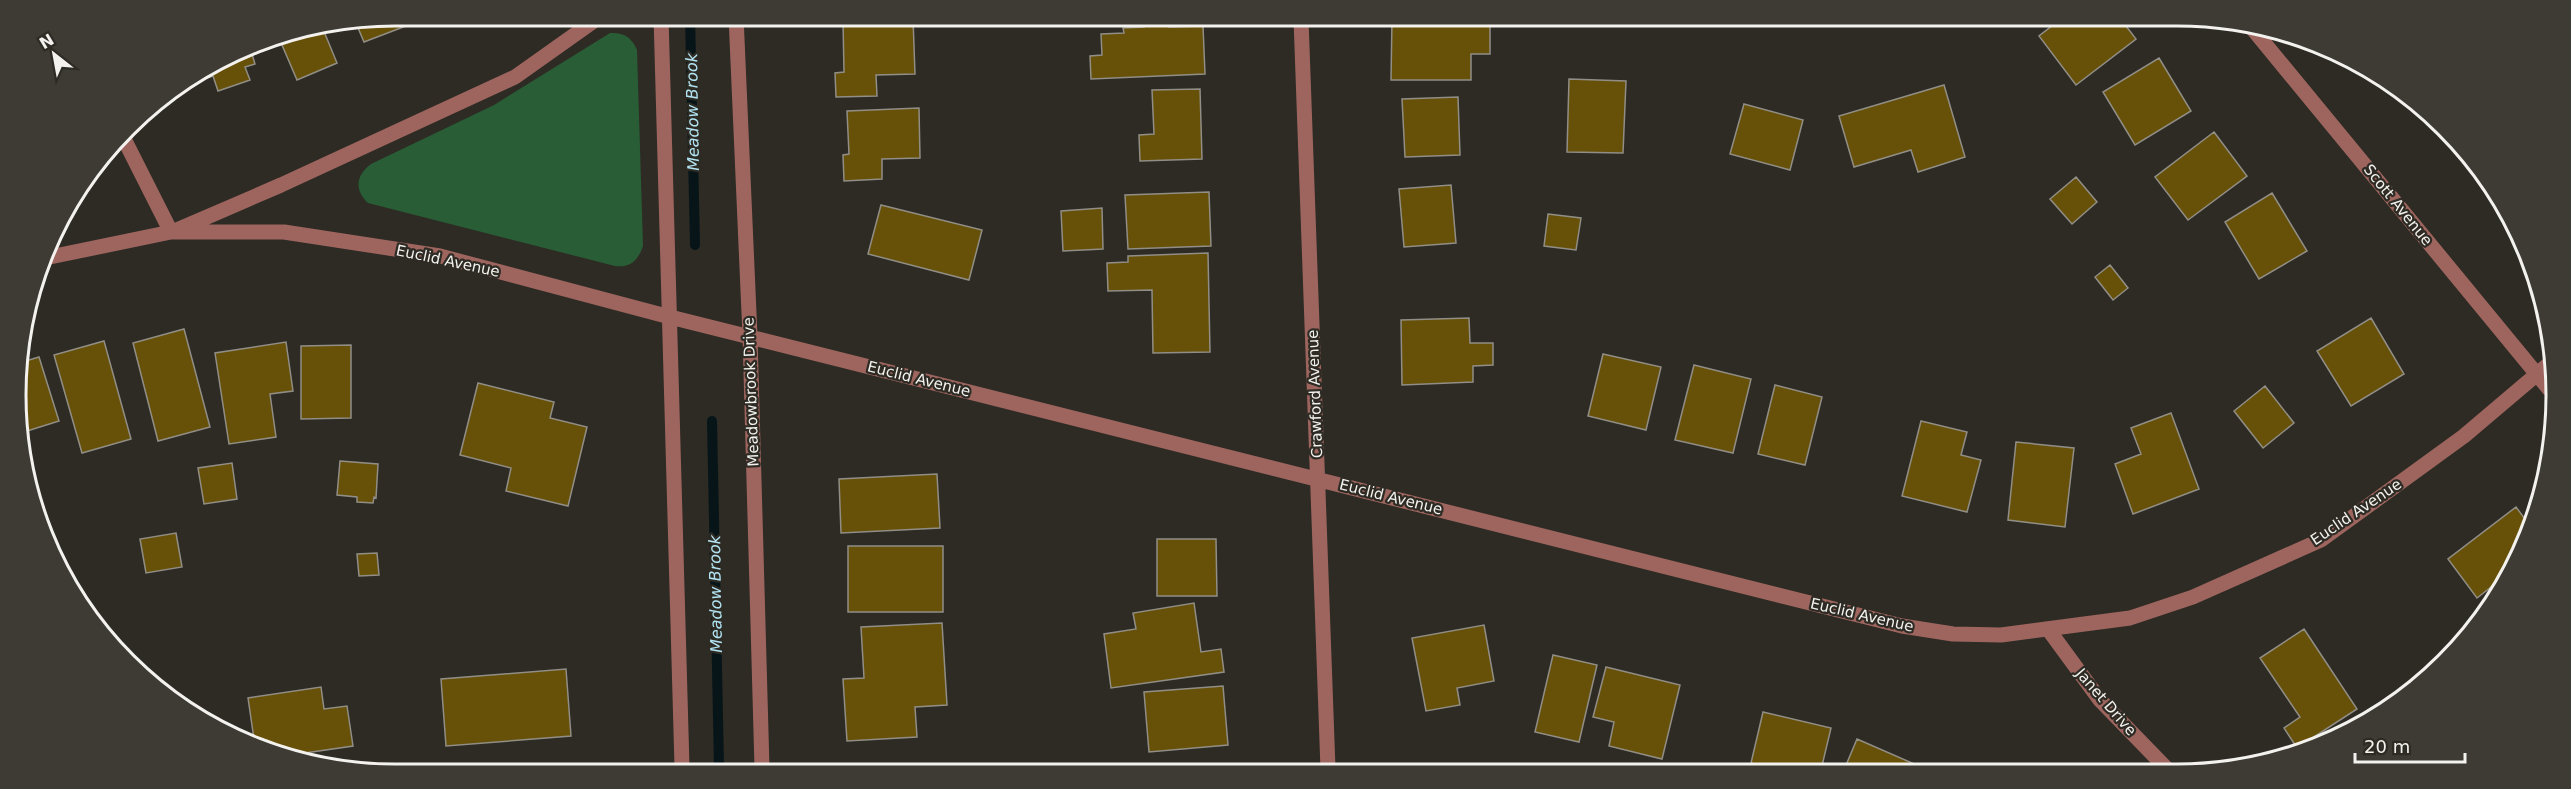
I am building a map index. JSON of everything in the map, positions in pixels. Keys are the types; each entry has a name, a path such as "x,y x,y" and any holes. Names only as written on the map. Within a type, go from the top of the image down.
{"street":[{"name":"Euclid Avenue","path":"53,256 171,232 281,185 515,77 587,26"},
{"path":"661,26 682,764"},
{"name":"Meadowbrook Drive","path":"736,26 750,336 762,764"},
{"name":"Crawford Avenue","path":"1300,26 1328,764"},
{"name":"Scott Avenue","path":"2258,35 2543,369"},
{"path":"126,142 171,232"},
{"name":"Euclid Avenue","path":"171,232 284,232 440,256 670,317 1902,626 1953,634 2001,635 2130,618 2193,597 2321,540 2464,436 2543,369"},
{"name":"Janet Drive","path":"2048,629 2100,700 2162,764"}],"green space":[{"path":"610,33 626,36 637,50 643,246 639,256 629,265 615,266 368,203 363,198 359,188 360,178 371,164 494,105"}],"building":[{"path":"406,26 364,42 358,28"},
{"path":"843,26 913,26 915,74 876,75 877,96 836,97 835,73 844,72"},
{"path":"1203,26 1205,74 1091,79 1090,56 1102,55 1101,34 1124,33 1123,28"},
{"path":"1392,26 1490,26 1490,54 1471,54 1471,80 1391,80"},
{"path":"2052,26 2126,26 2136,39 2076,85 2039,36"},
{"path":"325,33 337,63 297,80 281,43"},
{"path":"252,54 255,64 245,67 250,80 218,91 213,76 207,78"},
{"path":"2159,58 2191,111 2135,145 2103,92"},
{"path":"1569,79 1626,81 1623,153 1567,152"},
{"path":"1944,85 1965,157 1918,172 1911,150 1854,167 1839,116"},
{"path":"1200,89 1202,159 1140,161 1139,135 1154,134 1152,90"},
{"path":"1458,97 1460,155 1405,157 1402,99"},
{"path":"1744,104 1803,120 1790,170 1730,154"},
{"path":"919,108 920,158 882,159 882,179 844,181 843,155 849,154 847,111"},
{"path":"2214,132 2247,176 2188,220 2155,177"},
{"path":"2076,177 2097,202 2072,224 2050,199"},
{"path":"1451,185 1456,243 1404,247 1399,189"},
{"path":"1209,192 1211,246 1128,249 1125,195"},
{"path":"2272,193 2307,251 2259,279 2225,222"},
{"path":"881,205 982,230 969,280 868,254"},
{"path":"1102,208 1103,249 1063,251 1061,211"},
{"path":"1548,214 1581,218 1576,250 1544,246"},
{"path":"1208,253 1210,352 1153,353 1152,290 1108,291 1107,263 1128,262 1128,256"},
{"path":"2110,265 2128,288 2113,300 2095,277"},
{"path":"1469,318 1470,343 1493,343 1493,365 1473,366 1473,382 1402,385 1401,320"},
{"path":"2371,318 2404,374 2351,406 2317,351"},
{"path":"184,329 210,427 158,441 133,343"},
{"path":"104,341 131,439 82,453 54,355"},
{"path":"286,342 293,391 270,394 276,437 229,444 215,353"},
{"path":"351,345 351,418 301,419 301,346"},
{"path":"1603,354 1661,367 1646,430 1588,416"},
{"path":"39,357 59,421 27,431 26,419 27,361"},
{"path":"1694,365 1751,379 1733,453 1675,440"},
{"path":"478,383 554,402 550,418 587,427 568,506 506,491 511,468 460,455"},
{"path":"1775,385 1822,397 1805,465 1758,454"},
{"path":"2265,386 2294,423 2263,448 2234,411"},
{"path":"2171,413 2199,489 2133,514 2115,464 2141,454 2131,428"},
{"path":"1921,421 1967,432 1961,455 1981,460 1967,512 1902,496"},
{"path":"2016,442 2074,448 2065,527 2008,520"},
{"path":"340,461 378,464 376,498 374,497 373,503 357,502 357,497 337,495"},
{"path":"232,463 237,499 204,504 198,468"},
{"path":"937,474 940,528 841,533 839,479"},
{"path":"2516,507 2524,518 2496,579 2491,587 2477,598 2448,559"},
{"path":"176,533 182,567 146,573 140,539"},
{"path":"1157,539 1216,539 1217,596 1157,596"},
{"path":"848,546 943,546 943,612 848,612"},
{"path":"377,553 379,575 359,576 357,554"},
{"path":"1194,603 1201,652 1221,649 1224,672 1111,688 1104,634 1136,629 1133,613"},
{"path":"942,623 947,705 915,707 917,737 847,741 843,679 864,678 861,627"},
{"path":"1484,625 1494,681 1457,688 1460,705 1426,711 1412,638"},
{"path":"2304,629 2357,709 2315,736 2294,744 2284,728 2300,717 2260,658"},
{"path":"1553,655 1597,665 1579,742 1535,732"},
{"path":"1606,667 1680,685 1662,759 1609,746 1614,722 1593,717"},
{"path":"566,669 571,736 446,746 441,679"},
{"path":"1223,686 1228,745 1149,752 1144,692"},
{"path":"321,687 324,709 347,706 353,746 307,753 253,735 248,698"},
{"path":"1763,712 1831,728 1822,764 1751,763"},
{"path":"1857,739 1914,764 1847,764"}],"waterway":[{"name":"Meadow Brook","path":"690,26 695,245"},
{"name":"Meadow Brook","path":"712,421 719,764"}]}
